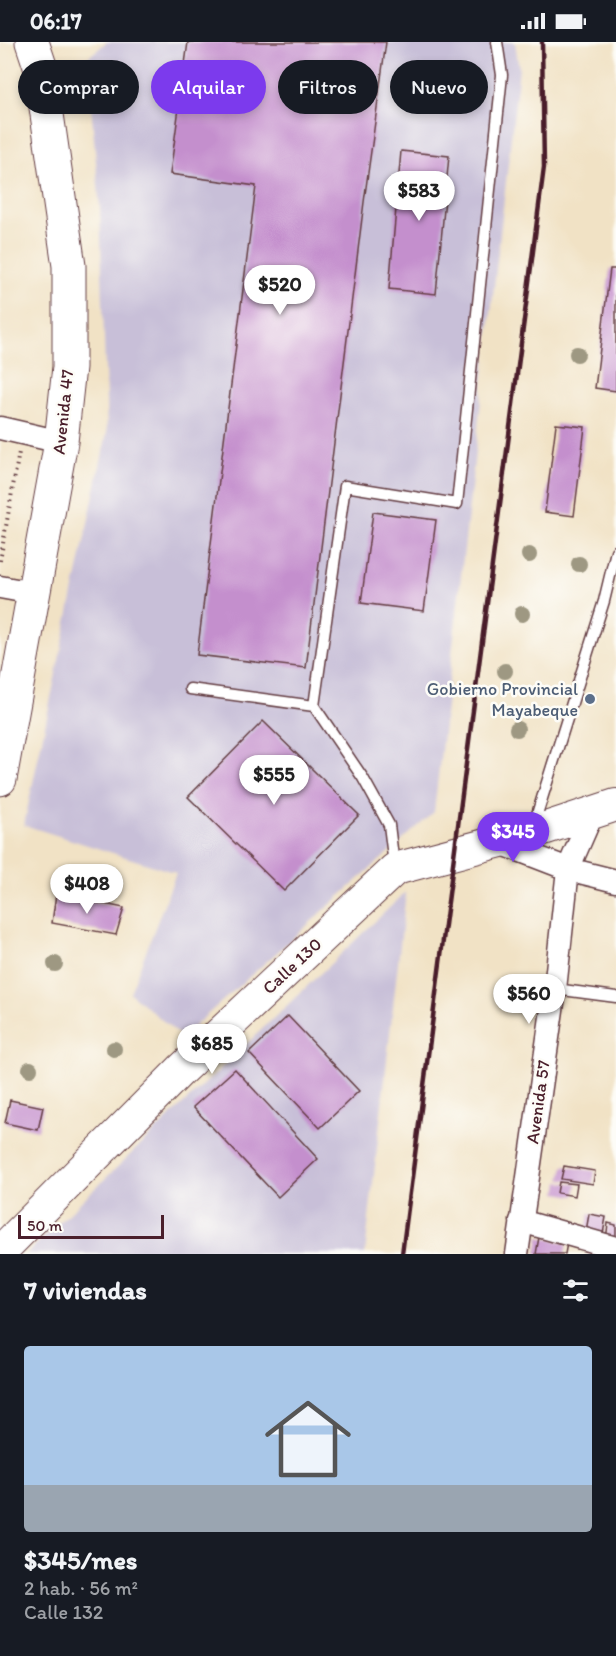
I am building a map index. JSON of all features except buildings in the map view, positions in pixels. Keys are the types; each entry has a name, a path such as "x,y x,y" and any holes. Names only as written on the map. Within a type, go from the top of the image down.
{"main road":[{"name":"Avenida 47","path":"0,780 3,741 62,442 69,367 69,266 40,66 32,42"},
{"name":"Calle 130","path":"0,1252 181,1070 395,869 531,833 604,808"}],"street":[{"path":"0,428 62,442"},
{"path":"0,587 33,593"},
{"name":"Avenida 57","path":"517,1254 555,989 568,869 604,808"},
{"path":"495,841 568,869 616,881"},
{"path":"521,1221 616,1248"}],"lane":[{"path":"395,869 389,825 363,778 314,706 345,486 457,504 502,75 497,42"},
{"path":"531,833 604,601 616,551"},
{"path":"190,688 314,706"},
{"path":"555,989 616,997"}],"path":[{"path":"0,561 23,433"}],"shaded area":[{"path":"107,42 515,42 519,68 434,812 182,1037 130,993 176,873 24,825 107,433 100,209 92,114 139,114 139,60 87,60"},
{"path":"406,892 365,1254 26,1254"}],"railway":[{"path":"402,1254 544,167 542,42"}],"place":[{"name":"Gobierno Provincial Mayabeque","path":"590,699"}]}
